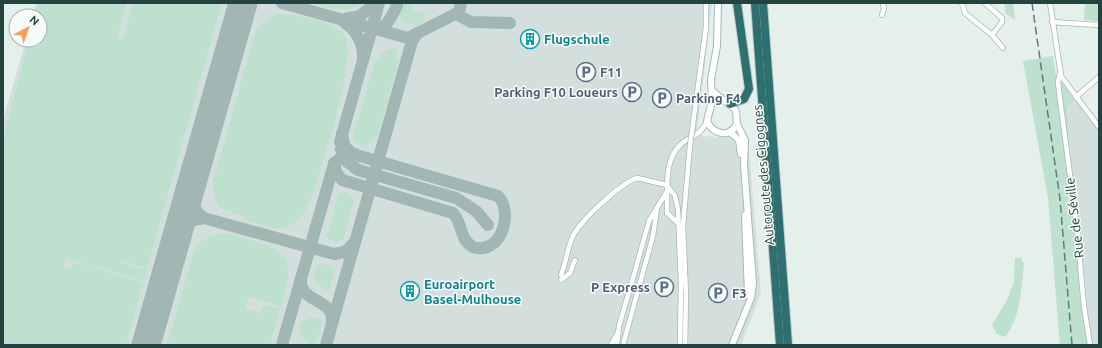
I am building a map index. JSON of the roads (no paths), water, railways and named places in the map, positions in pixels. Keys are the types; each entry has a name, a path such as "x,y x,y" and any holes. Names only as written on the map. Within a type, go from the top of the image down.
{"highway":[{"path":"727,103 744,99 749,89 737,3"},
{"name":"Autoroute des Cigognes","path":"755,3 780,345"},
{"name":"Autoroute des Cigognes","path":"763,3 767,77 788,345"},
{"path":"786,310 792,345"}],"street":[{"path":"686,345 686,295 683,226 690,145 706,28 706,3"},
{"path":"677,222 667,213 666,193 669,169 675,151 685,141 702,130 707,121 708,111 711,107 711,80 717,46 718,3"},
{"path":"882,15 884,9 883,3"},
{"path":"962,3 965,13 992,35 1003,48"},
{"path":"985,3 1002,18 1002,22 992,35"},
{"name":"Rue de Séville","path":"1050,3 1060,74 1059,90 1077,229 1084,307 1090,345"},
{"path":"1052,22 1099,25"},
{"path":"1060,74 1076,98 1099,127"},
{"path":"1076,98 1099,77"},
{"path":"712,90 736,111 737,124 745,140 744,165"},
{"path":"711,107 727,103"},
{"path":"707,121 716,132 730,132 740,140 744,165 753,290 732,345"},
{"path":"730,132 737,124"},
{"path":"575,260 570,273 561,278 572,237 579,226 620,188 632,180 640,178 667,185 675,196 681,283 680,345"},
{"path":"617,345 619,330 649,221 666,193"},
{"path":"745,313 749,294 745,214 747,197"},
{"path":"623,345 653,236 657,208"},
{"path":"746,256 752,264"},
{"path":"634,280 641,280"},
{"path":"611,345 619,330"}],"railway":[{"path":"1032,3 1060,199 1072,345"}],"place":[{"name":"Flugschule","path":"530,39"},
{"name":"F11","path":"586,72"},
{"name":"Parking F10 Loueurs","path":"632,92"},
{"name":"Parking F4","path":"662,98"},
{"name":"P Express","path":"664,287"},
{"name":"Euroairport Basel-Mulhouse","path":"410,291"},
{"name":"F3","path":"718,293"}]}
